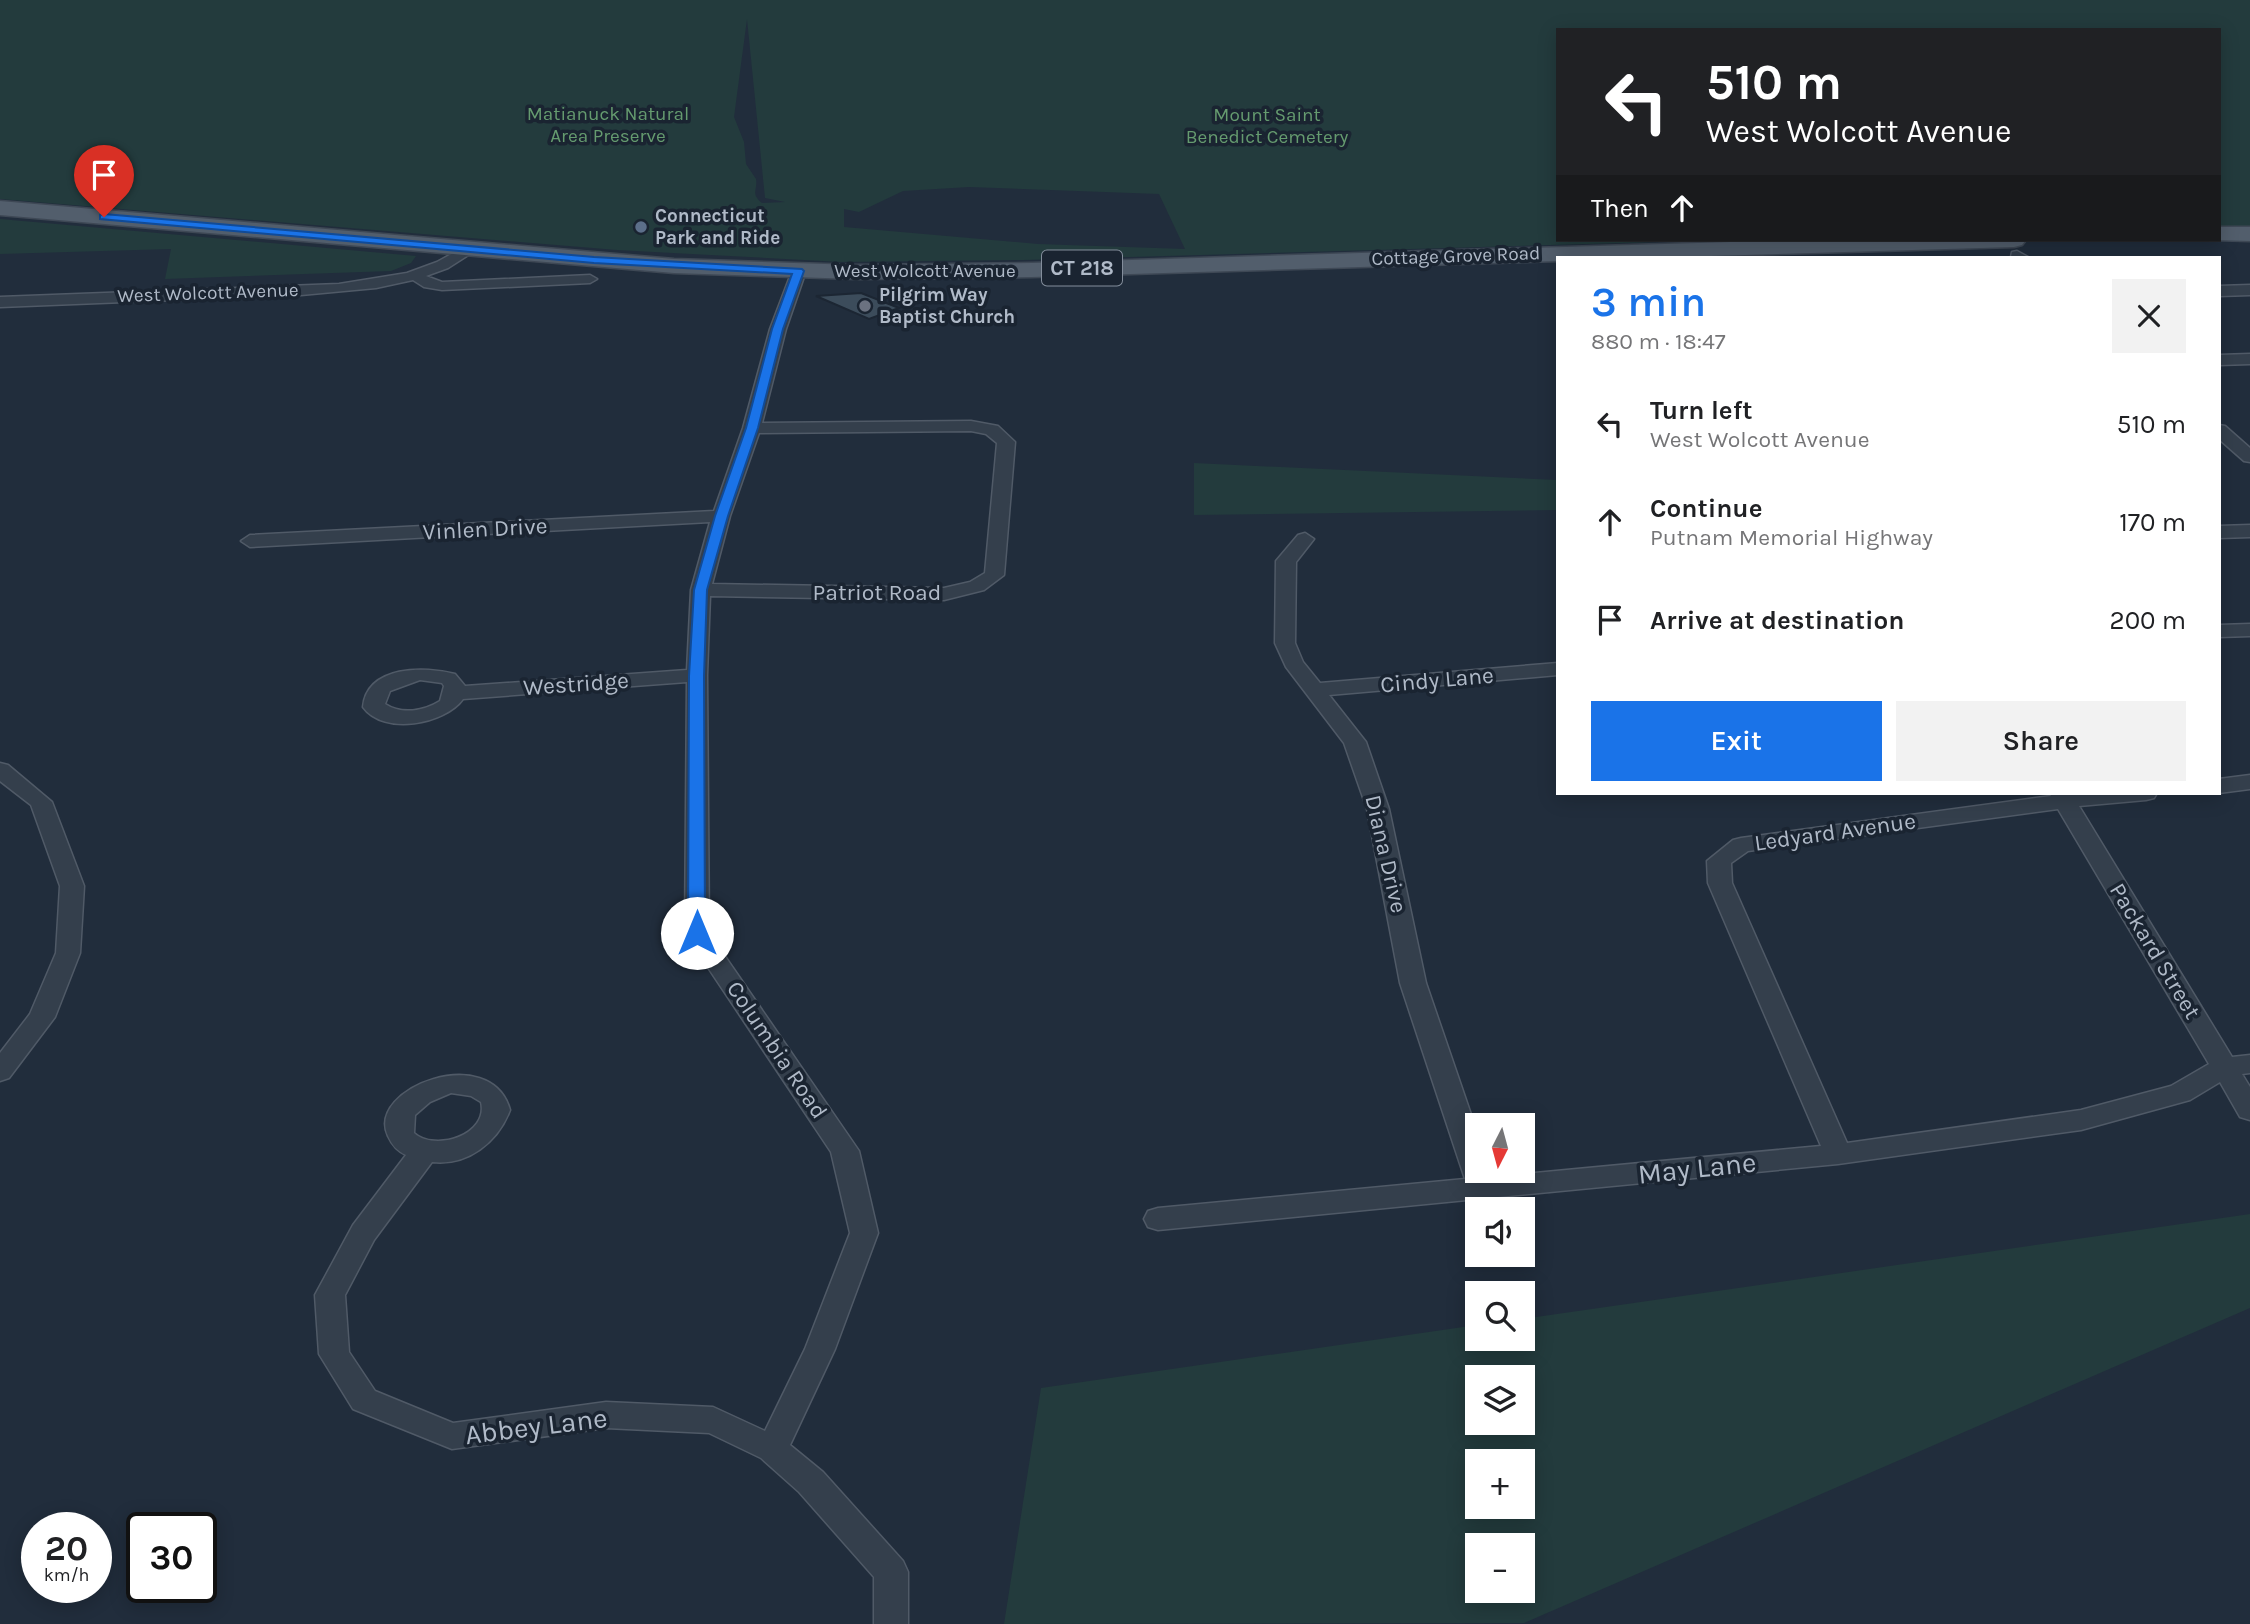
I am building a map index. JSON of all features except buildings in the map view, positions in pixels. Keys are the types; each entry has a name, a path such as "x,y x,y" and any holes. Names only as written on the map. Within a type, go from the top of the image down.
{"main road":[{"name":"CT 218","path":"0,208 468,249"},
{"name":"West Wolcott Avenue","path":"468,249 674,266 799,271 924,272 1233,263"},
{"name":"Cottage Grove Road","path":"1566,256 2017,251"},
{"name":"Cottage Grove Road","path":"1233,263 1556,256"}],"street":[{"name":"West Wolcott Avenue","path":"0,302 371,284 415,275 453,261 468,249"},
{"name":"Columbia Road","path":"772,1449 820,1349 864,1233 845,1151 697,933 696,676 701,590 721,516 752,428 778,329 799,271"},
{"path":"415,275 429,284 442,286 590,279"},
{"path":"2221,290 2250,290"},
{"path":"2221,360 2250,359"},
{"name":"Patriot Road","path":"701,590 944,594 977,586 993,575 1006,443 992,430 971,426 752,428"},
{"path":"2223,436 2250,439"},
{"path":"2223,436 2250,457"},
{"name":"Vinlen Drive","path":"250,541 721,516"},
{"path":"2221,532 2250,531"},
{"name":"Diana Drive","path":"1305,539 1286,561 1285,643 1293,663 1317,690 1355,742 1378,809 1413,984 1483,1190"},
{"path":"2221,631 2250,630"},
{"name":"Cindy Lane","path":"1317,690 1556,669"},
{"name":"Westridge","path":"456,693 696,676"},
{"path":"0,770 41,802 72,886 68,953 42,1017 0,1072"},
{"path":"2221,786 2250,782"},
{"name":"Ledyard Avenue","path":"1839,1154 1720,883 1719,861 1741,845 2062,797 2104,795"},
{"name":"Packard Street","path":"2062,797 2237,1066 2250,1110"},
{"name":"May Lane","path":"1158,1220 1839,1154 2081,1120 2180,1093 2237,1066"},
{"name":"Abbey Lane","path":"425,1152 363,1233 330,1295 334,1354 364,1400 452,1436 606,1415 713,1420 772,1449 811,1482 891,1573 891,1624"}],"green space":[{"path":"0,0 2250,0 2250,226 2221,226 2221,28 1556,28 1556,242 1660,242 1024,260 841,262 617,250 0,199","holes":["747,19 765,198 785,202 762,203 756,197 756,179 746,164 744,142 734,117","969,187 1159,194 1185,249 1038,244 844,227 844,209 859,212 903,191"]},
{"path":"0,219 416,256 411,263 391,271 165,279 171,249 0,254"},
{"path":"1194,463 1556,480 1556,510 1194,515"},
{"path":"2250,1214 2250,1308 1524,1623 1004,1624 1041,1388 1465,1327 1465,1351 1535,1351 1535,1317"}],"place":[{"name":"Connecticut Park and Ride","path":"641,227"},
{"name":"Pilgrim Way Baptist Church","path":"865,306"}],"route":[{"path":"104,217 594,260 799,271 778,329 752,428 721,516 701,590 696,676 697,933"}],"park label":[{"name":"Matianuck Natural Area Preserve","path":"608,125"},
{"name":"Mount Saint Benedict Cemetery","path":"1267,126"}]}
